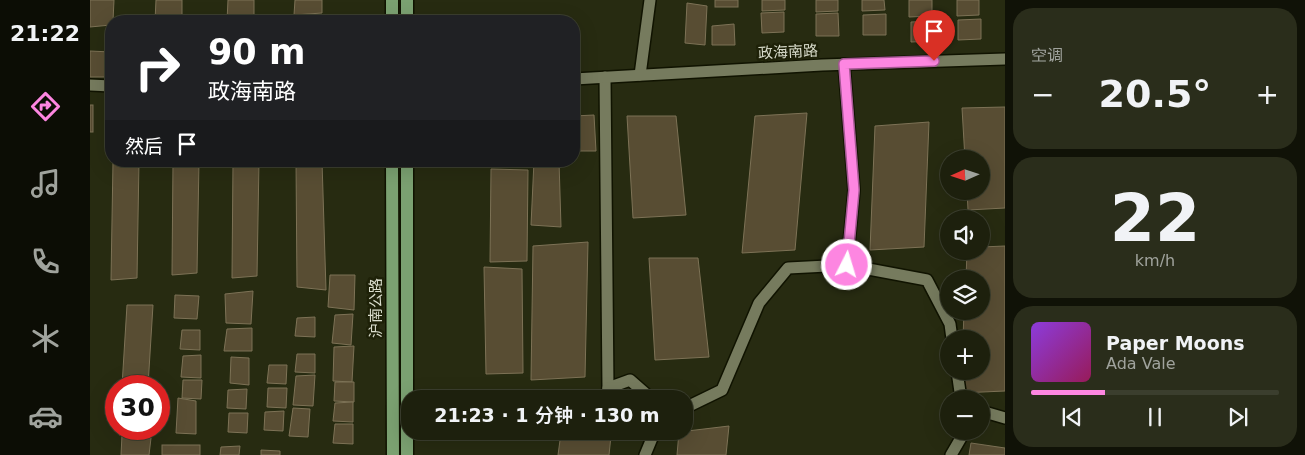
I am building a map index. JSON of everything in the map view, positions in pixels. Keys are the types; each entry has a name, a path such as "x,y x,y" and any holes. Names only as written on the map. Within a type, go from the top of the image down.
{"main road":[{"path":"392,0 392,15"},
{"path":"406,0 406,15"},
{"name":"沪南公路","path":"392,167 392,455"},
{"name":"沪南公路","path":"407,167 408,390"},
{"name":"沪南公路","path":"407,440 407,455"}],"street":[{"path":"640,75 650,0"},
{"name":"政海南路","path":"580,79 844,64 1005,59"},
{"path":"844,64 854,190 847,265"},
{"path":"605,77 607,390"},
{"path":"90,85 105,86"},
{"path":"693,404 722,390 759,303 788,268 847,265 927,280 950,324 951,330"},
{"path":"612,390 630,380 641,390"},
{"path":"990,414 1005,418"},
{"path":"645,455 651,440"},
{"path":"951,455 960,440"}],"building":[{"path":"90,0 114,0 113,15 105,15 105,26 90,27"},
{"path":"156,0 182,0 182,15 155,15"},
{"path":"228,0 254,0 254,15 227,15"},
{"path":"295,0 322,0 322,13 294,15"},
{"path":"715,0 738,0 738,7 715,7"},
{"path":"762,0 785,0 785,10 762,11"},
{"path":"816,0 838,0 838,11 816,12"},
{"path":"862,0 884,0 885,10 862,11"},
{"path":"909,0 932,0 932,16 909,17"},
{"path":"957,0 979,0 979,15 957,16"},
{"path":"687,3 707,6 705,45 685,43"},
{"path":"784,12 784,32 762,33 761,13"},
{"path":"838,13 839,36 816,36 816,14"},
{"path":"886,14 886,35 863,35 863,15"},
{"path":"981,19 981,39 958,40 958,20"},
{"path":"933,21 934,41 911,42 911,22"},
{"path":"734,24 735,45 712,45 712,26"},
{"path":"90,51 105,52 105,77 90,77"},
{"path":"90,105 93,105 93,132 90,132"},
{"path":"1005,107 1005,208 968,210 967,200 990,200 990,150 964,150 962,108"},
{"path":"807,113 795,250 742,253 755,116"},
{"path":"594,115 596,151 580,151 580,116"},
{"path":"627,116 676,116 686,215 633,218"},
{"path":"929,122 924,247 870,250 875,126"},
{"path":"113,167 139,167 137,278 111,280"},
{"path":"173,167 199,167 197,273 172,275"},
{"path":"233,167 259,167 257,276 232,278"},
{"path":"296,167 322,167 326,290 297,287"},
{"path":"534,167 559,167 561,227 531,225"},
{"path":"491,169 528,170 527,261 490,262"},
{"path":"588,242 585,377 531,380 533,246"},
{"path":"1005,246 1005,391 960,390 961,380 990,380 990,330 963,330 964,320 990,320 990,270 966,270 967,260 990,260 990,247"},
{"path":"649,258 698,258 709,357 655,360"},
{"path":"484,267 522,269 523,373 486,374"},
{"path":"330,275 355,275 354,310 328,307"},
{"path":"253,291 251,324 226,323 225,294"},
{"path":"175,295 199,296 197,319 174,318"},
{"path":"127,305 153,305 149,375 123,375"},
{"path":"353,314 351,345 332,343 335,315"},
{"path":"315,317 315,337 295,336 297,318"},
{"path":"252,328 252,351 224,351 227,329"},
{"path":"182,330 200,330 200,350 180,349"},
{"path":"354,346 352,382 333,381 334,347"},
{"path":"297,354 315,354 315,373 295,372"},
{"path":"201,355 201,378 181,377 183,356"},
{"path":"231,357 249,358 249,385 230,383"},
{"path":"269,365 287,365 286,384 267,383"},
{"path":"315,375 313,406 293,405 296,376"},
{"path":"183,380 202,380 201,399 182,398"},
{"path":"335,382 354,382 354,402 334,401"},
{"path":"268,388 287,388 286,408 267,407"},
{"path":"247,389 246,409 227,408 228,390"},
{"path":"178,398 196,401 196,434 176,433"},
{"path":"353,402 353,422 333,421 335,403"},
{"path":"293,408 310,409 308,437 289,436"},
{"path":"284,411 283,431 264,430 265,412"},
{"path":"229,413 248,413 247,433 228,432"},
{"path":"335,424 353,424 353,444 333,443"},
{"path":"729,426 726,455 677,455 678,440 693,440 693,430"},
{"path":"122,440 151,440 149,455 121,455"},
{"path":"560,440 611,440 609,455 558,455"},
{"path":"971,443 1005,448 1005,455 969,455"},
{"path":"162,445 200,445 200,455 162,455"},
{"path":"240,446 239,455 220,455 221,447"},
{"path":"261,450 280,451 280,455 261,455"}],"route":[{"path":"847,265 854,190 844,64 934,61"}]}
